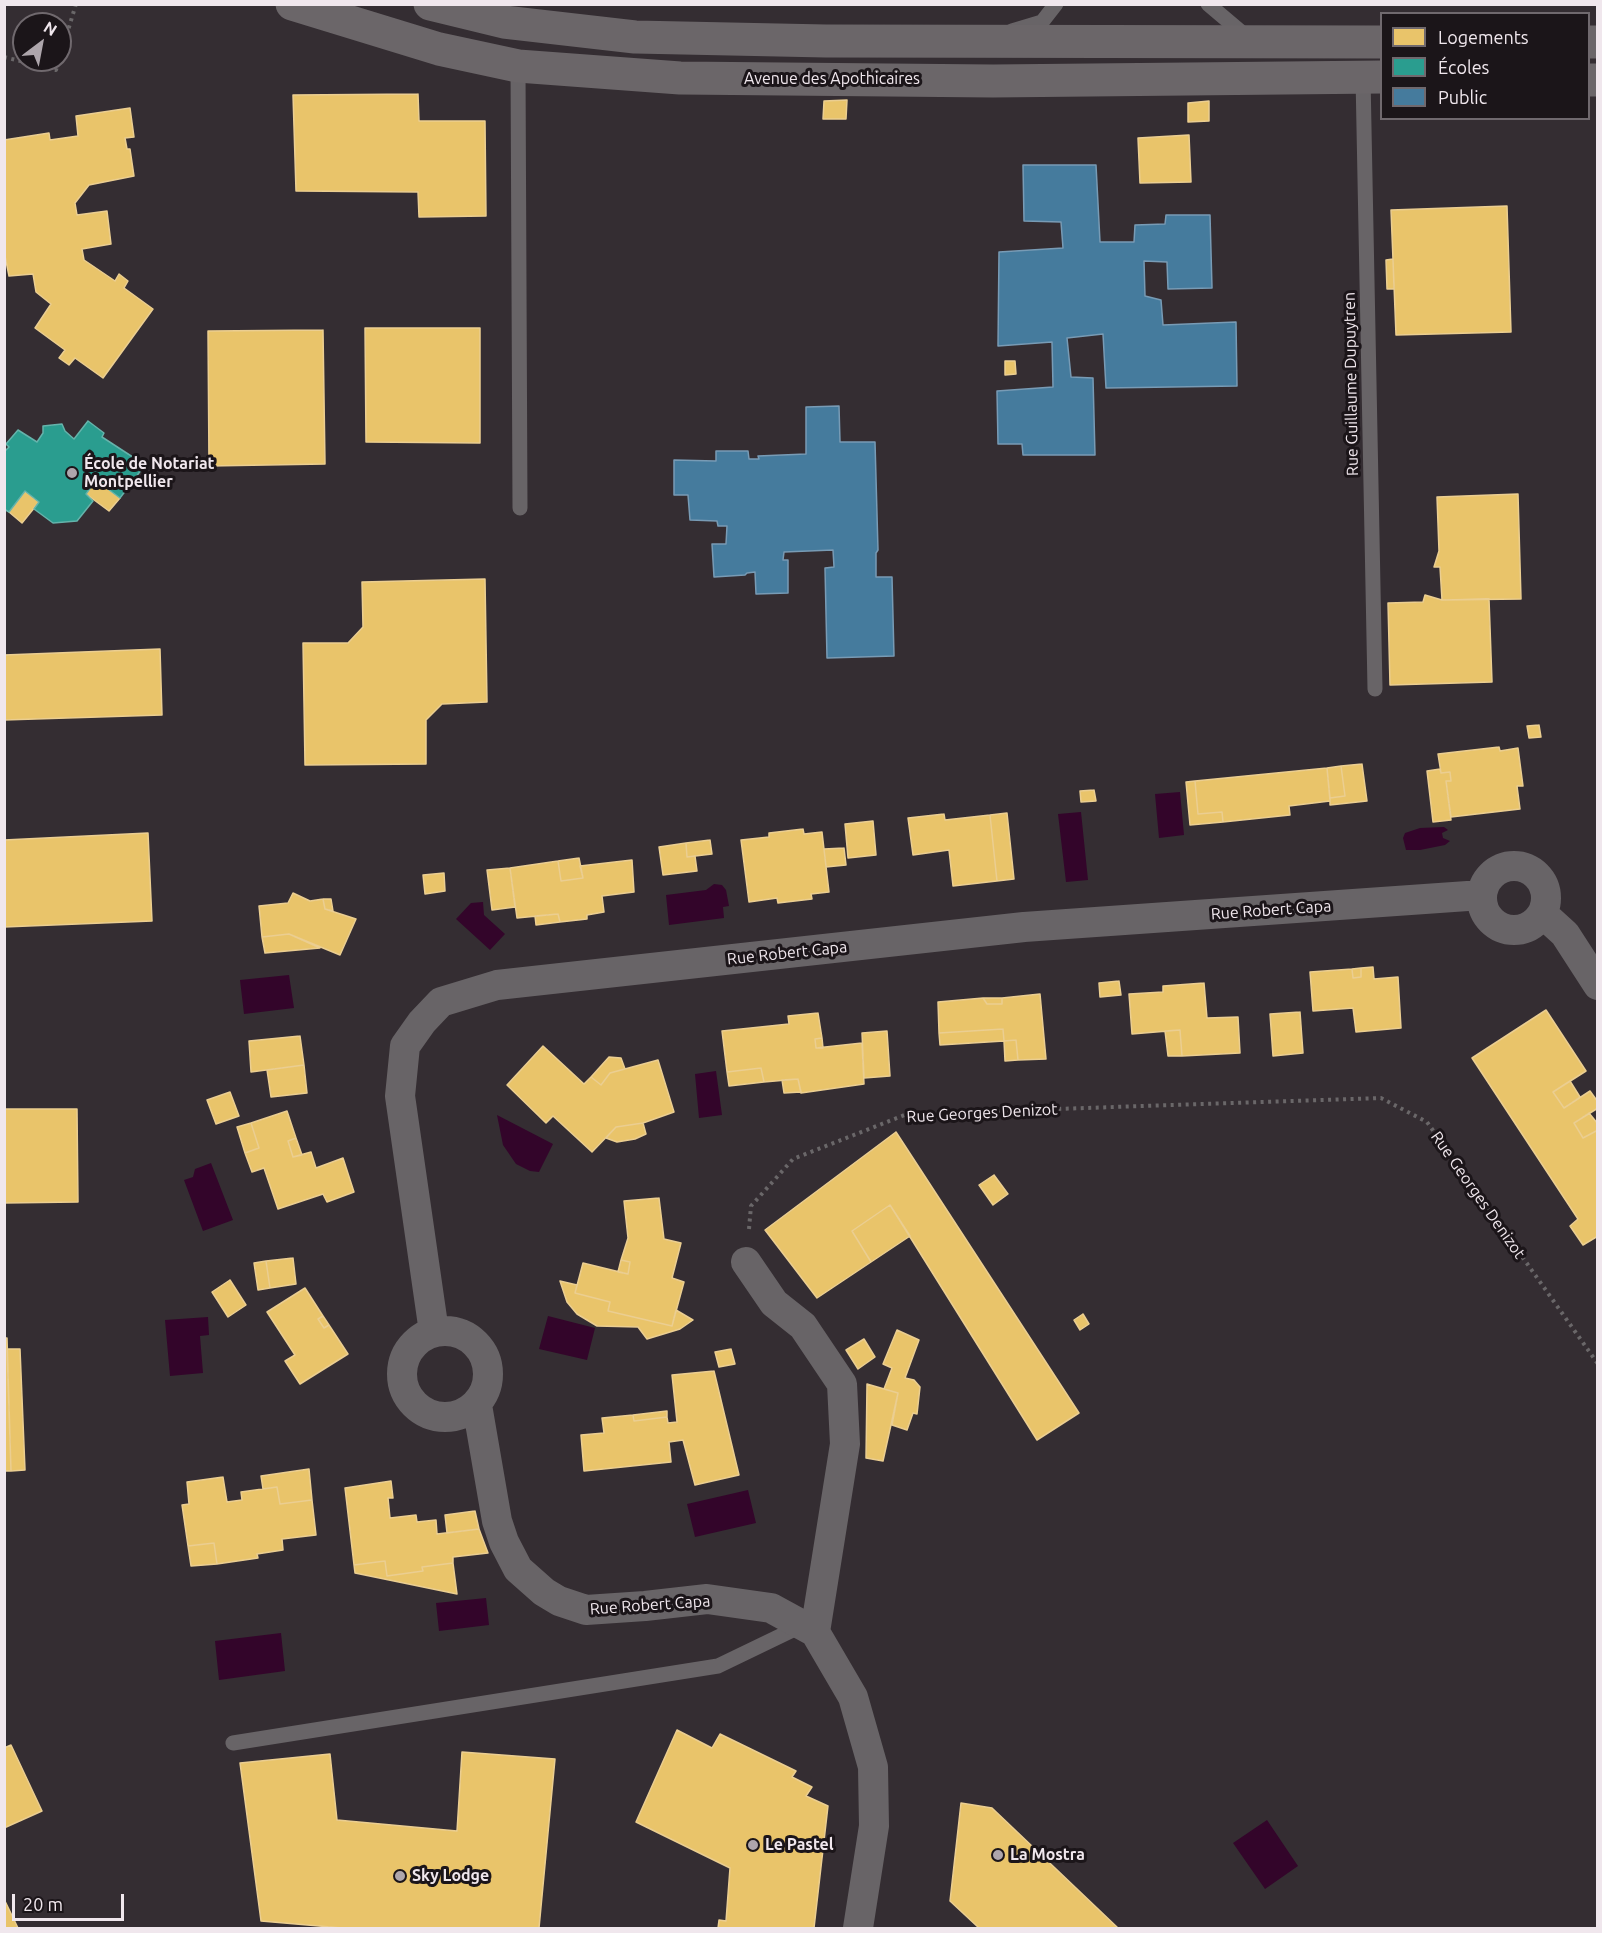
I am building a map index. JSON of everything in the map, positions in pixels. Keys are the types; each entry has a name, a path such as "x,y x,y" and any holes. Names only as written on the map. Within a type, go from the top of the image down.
{"main road":[{"name":"Avenue des Apothicaires","path":"292,4 439,50 518,66 680,78 1005,81 1372,77"},
{"path":"430,4 504,22 635,37 826,41 1380,42"}],"street":[{"path":"1519,865 1538,875 1544,883 1547,904 1543,914 1527,928 1505,929 1495,924 1488,916 1483,906 1482,895 1484,885 1498,869 1519,865"},
{"name":"Rue Robert Capa","path":"434,1332 400,1096 405,1046 422,1022 441,1002 497,985 1012,928 1482,895"},
{"path":"1543,914 1565,934 1598,985"},
{"path":"746,1262 774,1303 803,1326 842,1384 845,1444 809,1629 854,1697 873,1767 874,1826 858,1929"},
{"path":"448,1331 462,1334 474,1341 483,1352 488,1366 489,1380 485,1394 477,1405 457,1417 434,1417 424,1412 408,1396 403,1386 402,1375 407,1353 423,1337 434,1332 448,1331"},
{"name":"Rue Robert Capa","path":"477,1405 496,1521 518,1569 544,1592 559,1601 586,1610 706,1599 771,1608 809,1629"}],"lane":[{"path":"976,41 1042,22 1056,4"},
{"path":"1208,4 1252,41"},
{"path":"518,66 520,508"},
{"name":"Rue Guillaume Dupuytren","path":"1372,77 1375,689"},
{"path":"233,1743 717,1666 809,1629"}],"path":[{"name":"Rue Georges Denizot","path":"746,1262 751,1206 793,1159 906,1114 1381,1098 1427,1122 1598,1364"}],"shaded area":[{"path":"1180,792 1184,835 1159,838 1155,794"},
{"path":"1081,812 1088,880 1066,882 1058,814"},
{"path":"1444,827 1448,830 1442,833 1443,838 1450,841 1445,845 1406,850 1403,838 1405,833 1420,828"},
{"path":"714,884 722,885 726,890 729,906 723,907 724,918 669,925 666,895 706,890"},
{"path":"483,902 484,915 505,934 490,950 456,919 471,903"},
{"path":"289,975 294,1008 244,1014 240,980"},
{"path":"716,1071 722,1115 699,1118 695,1074"},
{"path":"497,1115 553,1144 539,1172 530,1171 516,1164 503,1145"},
{"path":"211,1163 233,1220 203,1231 184,1180 193,1177 195,1169"},
{"path":"548,1316 595,1328 587,1360 539,1349"},
{"path":"208,1317 209,1335 200,1336 203,1373 170,1376 165,1320"},
{"path":"748,1490 756,1523 695,1537 687,1504"},
{"path":"486,1598 489,1625 439,1631 436,1603"},
{"path":"281,1633 285,1671 219,1680 215,1641"},
{"path":"1267,1820 1298,1866 1265,1889 1233,1843"}],"building: Logements":[{"path":"418,94 419,121 485,121 486,216 419,217 418,192 296,191 293,95"},
{"path":"847,100 846,119 823,119 824,101"},
{"path":"1209,101 1209,121 1188,122 1188,103"},
{"path":"130,108 134,137 125,138 127,149 130,149 134,176 89,185 75,203 77,215 107,211 111,244 82,249 84,260 115,281 119,274 128,281 124,288 153,309 103,378 75,358 69,365 59,358 65,350 35,328 51,304 36,292 33,274 9,276 4,251 4,140 49,133 50,140 78,136 76,116"},
{"path":"1189,135 1191,182 1140,183 1138,138"},
{"path":"1507,206 1511,332 1396,335 1391,210"},
{"path":"1393,259 1394,289 1387,289 1386,260"},
{"path":"365,328 480,328 480,443 366,442"},
{"path":"323,330 325,464 209,466 208,331"},
{"path":"1005,361 1015,361 1016,374 1005,375"},
{"path":"96,480 120,498 109,511 86,494"},
{"path":"25,491 39,502 22,523 9,512"},
{"path":"1518,494 1521,599 1442,600 1440,567 1434,567 1439,551 1437,497"},
{"path":"485,579 487,702 442,704 426,720 426,764 305,765 303,643 348,643 363,627 362,582"},
{"path":"1425,595 1442,600 1489,599 1492,682 1390,685 1388,603 1423,602"},
{"path":"160,649 162,715 4,720 4,655"},
{"path":"1539,725 1541,737 1529,738 1527,726"},
{"path":"1499,747 1500,751 1518,748 1523,786 1517,786 1520,809 1451,817 1446,781 1451,781 1450,772 1441,773 1438,754"},
{"path":"1362,764 1367,801 1330,805 1330,798 1345,796 1341,766"},
{"path":"1341,766 1345,796 1330,798 1327,768"},
{"path":"1327,768 1330,801 1289,806 1290,815 1223,822 1222,812 1198,814 1195,781"},
{"path":"1440,769 1441,773 1450,772 1451,781 1446,781 1451,820 1433,822 1427,771"},
{"path":"1195,781 1198,814 1222,812 1223,822 1190,825 1186,782"},
{"path":"1094,790 1096,801 1081,802 1080,791"},
{"path":"1007,813 1014,879 997,881 990,815"},
{"path":"944,814 945,820 990,815 997,881 953,886 949,850 913,855 908,818"},
{"path":"873,821 876,855 848,858 845,824"},
{"path":"803,829 804,834 822,832 829,892 811,894 812,899 778,903 777,898 749,902 741,840 769,837 769,833"},
{"path":"148,833 152,921 4,927 4,840"},
{"path":"710,840 712,854 687,857 686,843"},
{"path":"686,843 687,857 695,856 697,871 663,875 659,847"},
{"path":"844,848 846,865 826,867 824,849"},
{"path":"579,858 583,878 561,881 558,861"},
{"path":"632,860 634,892 602,896 604,912 587,915 587,919 560,922 558,914 517,918 510,868 558,861 561,881 583,878 580,866"},
{"path":"510,868 515,907 492,910 487,870"},
{"path":"444,873 445,891 425,894 423,875"},
{"path":"293,893 310,901 323,899 325,909 356,919 340,955 289,934 262,937 259,906 288,903"},
{"path":"323,899 331,899 333,911 325,909"},
{"path":"558,914 560,922 536,925 535,916"},
{"path":"289,934 320,948 265,953 262,937"},
{"path":"1373,967 1374,979 1398,977 1401,1028 1356,1032 1353,1008 1313,1011 1310,972 1352,969 1353,978 1361,977 1361,968"},
{"path":"1361,968 1361,977 1353,978 1352,969"},
{"path":"1119,981 1121,995 1100,997 1099,983"},
{"path":"1204,983 1207,1018 1238,1017 1240,1053 1182,1056 1180,1030 1132,1034 1129,994 1163,992 1163,986"},
{"path":"1040,994 1046,1059 1018,1060 1016,1040 1004,1041 1003,1029 939,1033 938,1002 983,998 987,1004 1002,1004 1002,998"},
{"path":"983,998 1002,998 1002,1004 987,1004"},
{"path":"1546,1010 1586,1071 1553,1092 1564,1108 1590,1091 1598,1102 1598,1108 1574,1123 1583,1138 1598,1130 1598,1236 1583,1245 1570,1226 1578,1219 1472,1058"},
{"path":"1300,1012 1303,1053 1273,1056 1270,1014"},
{"path":"818,1013 822,1038 815,1039 816,1048 862,1043 864,1084 801,1093 798,1079 764,1082 761,1068 727,1072 722,1031 789,1024 788,1016"},
{"path":"1003,1029 1004,1041 940,1045 939,1033"},
{"path":"1180,1030 1182,1056 1168,1056 1165,1031"},
{"path":"887,1031 890,1076 864,1078 862,1033"},
{"path":"300,1036 304,1065 251,1072 249,1041"},
{"path":"822,1038 823,1048 816,1048 815,1039"},
{"path":"1016,1040 1018,1060 1005,1061 1004,1041"},
{"path":"543,1046 584,1084 591,1077 601,1085 610,1073 658,1060 674,1112 643,1123 616,1127 592,1152 553,1116 546,1123 507,1085"},
{"path":"609,1057 621,1058 625,1069 610,1073 601,1085 591,1077"},
{"path":"304,1065 307,1093 271,1097 267,1070"},
{"path":"761,1068 764,1082 729,1086 727,1072"},
{"path":"798,1079 801,1092 784,1093 782,1080"},
{"path":"1570,1081 1580,1097 1564,1108 1553,1092"},
{"path":"230,1092 239,1116 216,1124 207,1100"},
{"path":"4,1109 77,1109 78,1202 4,1203"},
{"path":"287,1111 296,1138 288,1141 293,1157 311,1152 316,1168 343,1158 354,1192 327,1202 323,1194 278,1209 264,1168 252,1172 245,1153 259,1148 251,1123"},
{"path":"1589,1113 1598,1124 1598,1130 1583,1138 1574,1123"},
{"path":"251,1123 259,1148 245,1153 237,1127"},
{"path":"643,1123 646,1134 635,1139 617,1142 606,1138 616,1127"},
{"path":"896,1132 1079,1413 1037,1440 890,1205 852,1231 871,1262 817,1298 765,1230"},
{"path":"296,1138 302,1155 293,1157 288,1141"},
{"path":"994,1175 1008,1194 993,1205 979,1185"},
{"path":"659,1198 664,1239 681,1243 672,1278 684,1282 672,1326 608,1311 610,1302 575,1293 583,1263 628,1274 630,1262 621,1260 628,1238 624,1201"},
{"path":"890,1205 910,1236 871,1262 852,1231"},
{"path":"293,1258 296,1284 270,1288 266,1261"},
{"path":"621,1260 630,1262 628,1274 618,1272"},
{"path":"266,1261 270,1288 258,1290 254,1263"},
{"path":"230,1280 246,1305 228,1317 212,1292"},
{"path":"560,1281 577,1285 575,1293 610,1302 608,1311 672,1326 676,1310 693,1320 680,1329 647,1339 638,1327 597,1326 577,1314 567,1302"},
{"path":"305,1288 323,1316 318,1319 324,1328 329,1325 348,1354 300,1384 285,1361 295,1355 267,1312"},
{"path":"1083,1314 1089,1324 1080,1330 1074,1320"},
{"path":"323,1316 329,1325 324,1328 318,1319"},
{"path":"897,1330 919,1340 905,1378 914,1380 920,1387 917,1414 913,1413 907,1430 892,1425 898,1393 884,1389 892,1368 883,1364"},
{"path":"4,1338 7,1338 11,1471 4,1471"},
{"path":"864,1339 875,1357 858,1369 846,1350"},
{"path":"7,1349 20,1349 25,1470 11,1471"},
{"path":"731,1349 735,1364 719,1367 715,1352"},
{"path":"714,1371 739,1475 695,1485 683,1440 669,1442 671,1462 584,1471 581,1435 604,1433 602,1418 633,1415 634,1421 667,1417 668,1423 677,1422 672,1375"},
{"path":"867,1384 898,1393 883,1461 866,1458"},
{"path":"667,1411 667,1417 634,1421 633,1415"},
{"path":"309,1469 312,1500 280,1504 277,1487 263,1489 261,1476"},
{"path":"223,1477 227,1502 242,1500 241,1492 277,1487 280,1504 312,1500 316,1535 282,1539 283,1550 257,1554 258,1558 217,1564 214,1543 188,1546 182,1505 189,1504 187,1482"},
{"path":"391,1481 393,1498 388,1498 390,1518 416,1515 417,1522 436,1520 437,1534 479,1529 488,1553 453,1557 453,1563 422,1567 423,1571 387,1576 385,1561 354,1565 345,1488"},
{"path":"475,1511 479,1529 447,1533 445,1515"},
{"path":"214,1543 217,1564 191,1566 188,1546"},
{"path":"385,1561 387,1576 423,1571 422,1567 453,1563 457,1594 355,1573 354,1565"},
{"name":"Le Pastel","path":"677,1730 712,1748 720,1734 796,1771 792,1777 812,1787 806,1796 828,1806 814,1928 718,1928 719,1920 726,1921 730,1868 636,1822"},
{"path":"11,1745 42,1811 4,1828 4,1748"},
{"name":"Sky Lodge","path":"462,1752 555,1759 539,1928 342,1928 261,1921 240,1763 330,1754 337,1820 457,1831"},
{"name":"La Mostra","path":"961,1803 992,1808 1118,1928 979,1928 950,1901"},
{"path":"4,1899 18,1928 4,1928"}],"building: Écoles":[{"name":"École de Notariat Montpellier","path":"88,421 104,433 102,437 145,465 120,498 96,480 86,494 93,501 77,521 53,523 34,509 39,502 25,491 9,512 4,509 4,452 9,447 6,444 18,430 37,442 43,433 43,426 62,424 65,431 74,439"}],"building: Public":[{"path":"1023,165 1096,165 1100,242 1134,242 1135,225 1165,224 1166,215 1210,215 1212,288 1168,289 1167,262 1144,261 1145,296 1161,300 1163,325 1236,322 1237,386 1106,388 1103,334 1067,338 1071,377 1093,378 1095,455 1023,455 1022,444 998,444 997,391 1053,387 1052,342 998,346 999,252 1063,248 1061,222 1024,221"},
{"path":"839,406 840,442 875,442 878,550 876,577 892,577 894,656 827,658 825,568 834,567 833,550 784,552 783,560 788,560 788,593 756,594 755,572 714,577 712,544 726,544 727,526 718,526 717,521 690,520 688,495 674,495 674,460 716,461 716,451 748,451 749,459 759,459 758,456 806,454 806,407"}],"place":[{"name":"École de Notariat Montpellier","path":"72,473"},
{"name":"Le Pastel","path":"753,1845"},
{"name":"La Mostra","path":"998,1855"},
{"name":"Sky Lodge","path":"400,1876"}]}
